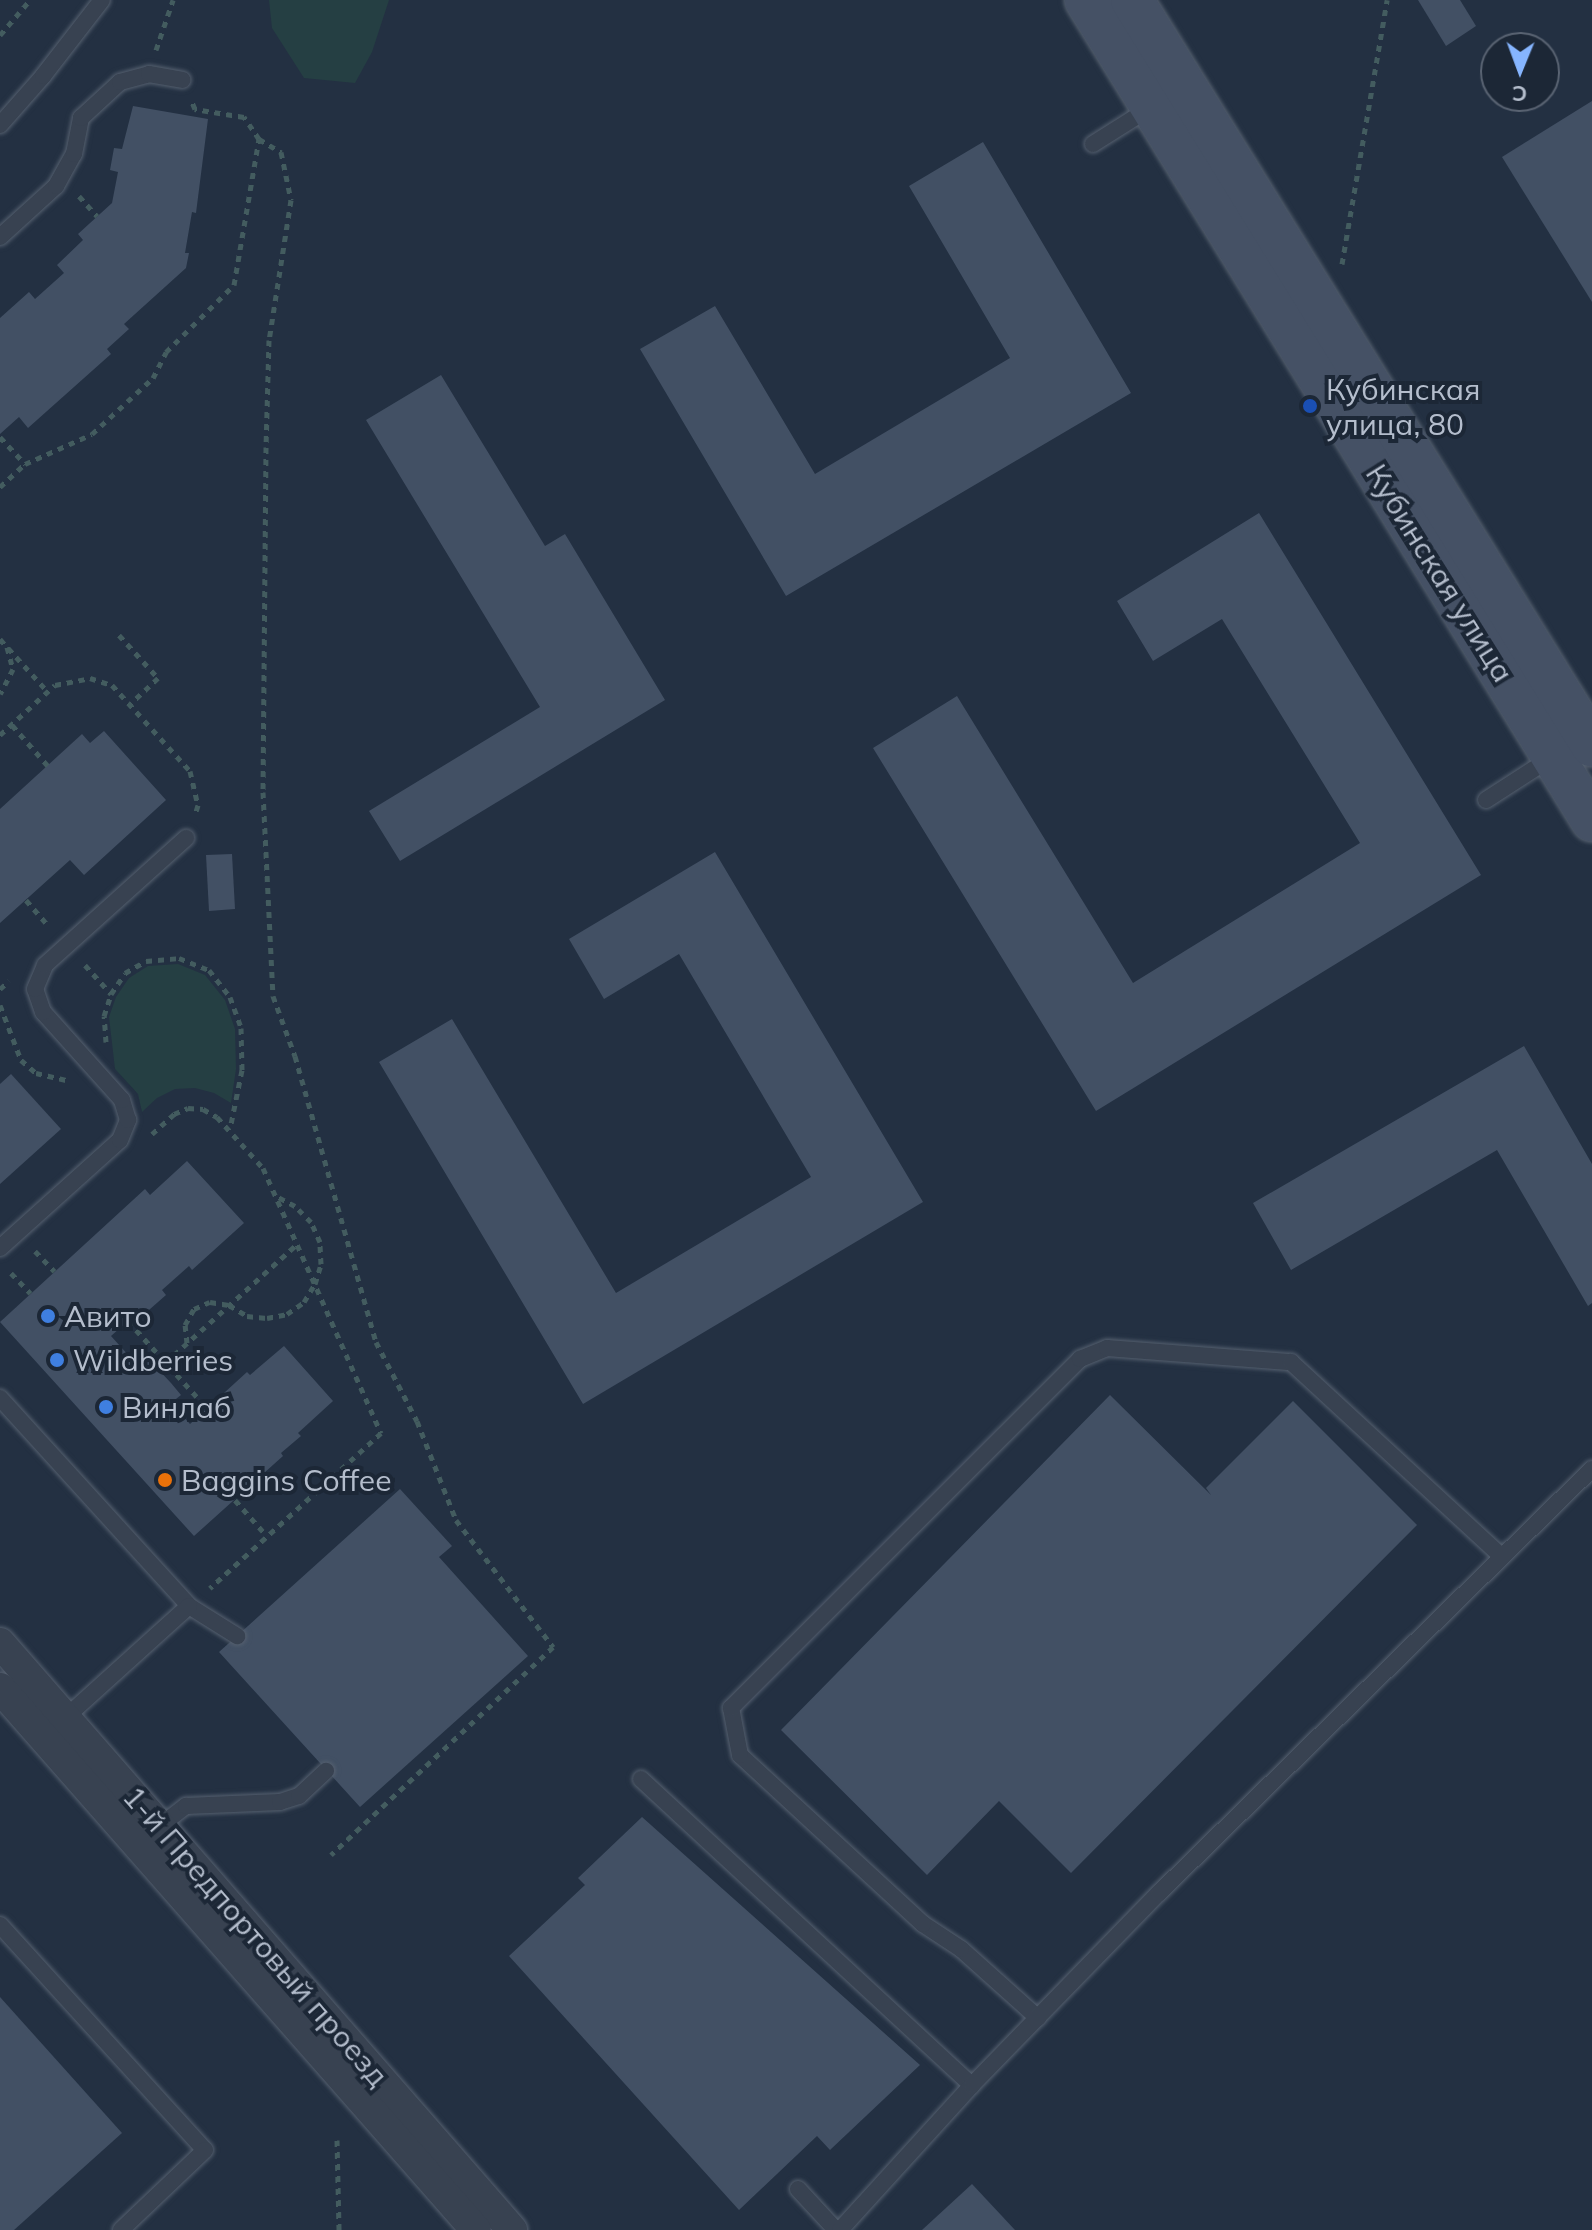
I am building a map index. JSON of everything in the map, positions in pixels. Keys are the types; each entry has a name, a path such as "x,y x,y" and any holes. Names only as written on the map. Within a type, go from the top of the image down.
{"main road":[{"name":"Кубинская улица","path":"1086,0 1170,98 1574,746 1592,820"},
{"name":"Кубинская улица","path":"1132,0 1170,98"}],"street":[{"name":"1-й Предпортовый проезд","path":"0,1643 512,2230"},
{"name":"1-й Предпортовый проезд","path":"0,1688 476,2230"}],"lane":[{"path":"0,125 102,0"},
{"path":"0,237 56,186 74,154 81,118 120,82 149,74 182,80"},
{"path":"1093,144 1170,98"},
{"path":"1486,800 1574,746"},
{"path":"0,1248 120,1140 128,1120 122,1100 43,1012 35,989 45,965 186,838"},
{"path":"1038,2018 961,1949 923,1924 740,1755 731,1708 1080,1359 1107,1348 1291,1362 1502,1557"},
{"path":"0,1398 189,1606 237,1636"},
{"path":"798,2189 838,2230 972,2085 1159,1893 1592,1469"},
{"path":"65,1718 189,1606"},
{"path":"160,1826 186,1806 280,1802 299,1796 326,1771"},
{"path":"641,1779 972,2085"},
{"path":"0,1925 205,2150 121,2230"}],"path":[{"path":"0,35 30,0"},
{"path":"149,74 173,0"},
{"path":"1341,277 1387,0"},
{"path":"182,80 195,109 244,117 259,139 281,152 291,200 269,340 266,447 263,792 273,996 295,1056 376,1342 417,1421 456,1520 553,1647 331,1855"},
{"path":"0,487 25,464 92,434 153,378 166,352 234,285 259,139"},
{"path":"0,437 25,464"},
{"path":"119,635 158,678 130,704"},
{"path":"0,639 48,692"},
{"path":"0,694 13,669 7,647"},
{"path":"0,735 55,685 90,678 112,685 190,771 198,805 186,838"},
{"path":"11,725 48,766"},
{"path":"26,900 111,994"},
{"path":"113,1089 104,1016 111,994 125,973 146,961 179,958 209,970 230,997 241,1028 242,1070 229,1130"},
{"path":"0,1005 12,1043 21,1060 36,1073 55,1080 99,1074"},
{"path":"107,1151 141,1144 174,1114 188,1108 203,1109 229,1130 263,1168 381,1433 227,1573"},
{"path":"187,1343 185,1325 194,1309 210,1302 229,1305 247,1316 267,1318 287,1314 304,1302 315,1284 321,1264 320,1242 311,1222 295,1206 276,1196"},
{"path":"165,1363 297,1244"},
{"path":"10,1271 30,1293"},
{"path":"128,1321 207,1408"},
{"path":"235,1500 267,1536"},
{"path":"337,2140 339,2230"}],"green space":[{"path":"269,0 389,0 372,52 355,83 304,78 272,28"},
{"path":"178,964 205,975 225,1000 235,1029 236,1069 231,1103 214,1093 195,1088 175,1089 157,1098 142,1112 138,1094 115,1069 109,1017 116,997 129,978 148,966"}],"building":[{"path":"1418,0 1460,0 1476,26 1446,46"},
{"path":"1592,101 1592,302 1502,157"},
{"path":"133,106 208,119 196,213 192,212 185,253 189,253 186,268 124,324 129,329 107,349 111,354 28,428 19,417 0,434 0,318 29,292 35,299 64,273 57,265 83,240 78,234 112,203 118,172 110,170 114,148 122,149"},
{"path":"983,142 1131,393 786,596 640,349 715,306 815,474 1010,358 909,186"},
{"path":"441,375 545,546 565,534 665,700 400,861 369,811 540,707 366,420"},
{"path":"1259,513 1481,875 1096,1111 873,748 957,696 1133,983 1360,843 1222,619 1153,661 1117,601"},
{"path":"104,731 166,800 84,875 70,860 0,923 0,809 82,734 90,743"},
{"path":"715,852 923,1202 583,1404 379,1062 452,1019 616,1293 811,1177 679,954 604,999 569,939"},
{"path":"232,854 235,909 209,911 206,855"},
{"path":"1524,1046 1592,1164 1592,1303 1588,1306 1497,1150 1291,1270 1253,1203"},
{"path":"11,1074 61,1129 0,1184 0,1084"},
{"path":"187,1161 244,1223 192,1270 189,1266 162,1290 166,1295 141,1317 137,1313 111,1336 130,1357 139,1349 171,1383 181,1395 171,1403 190,1424 247,1372 250,1375 284,1346 333,1401 298,1433 301,1436 281,1453 283,1456 194,1536 0,1322 145,1189 150,1195"},
{"path":"1110,1395 1211,1495 1206,1488 1293,1401 1417,1525 1071,1873 999,1801 927,1875 781,1730"},
{"path":"400,1489 452,1546 439,1557 528,1656 360,1807 219,1652"},
{"path":"642,1817 920,2065 830,2150 817,2136 739,2210 509,1956 585,1885 578,1878"},
{"path":"0,1997 122,2133 14,2230 0,2230"},
{"path":"972,2184 1015,2230 922,2230"}],"place":[{"name":"Кубинская улица, 80","path":"1310,406"},
{"name":"Авито","path":"48,1316"},
{"name":"Wildberries","path":"57,1360"},
{"name":"Винлаб","path":"106,1407"},
{"name":"Baggins Coffee","path":"165,1480"}]}
